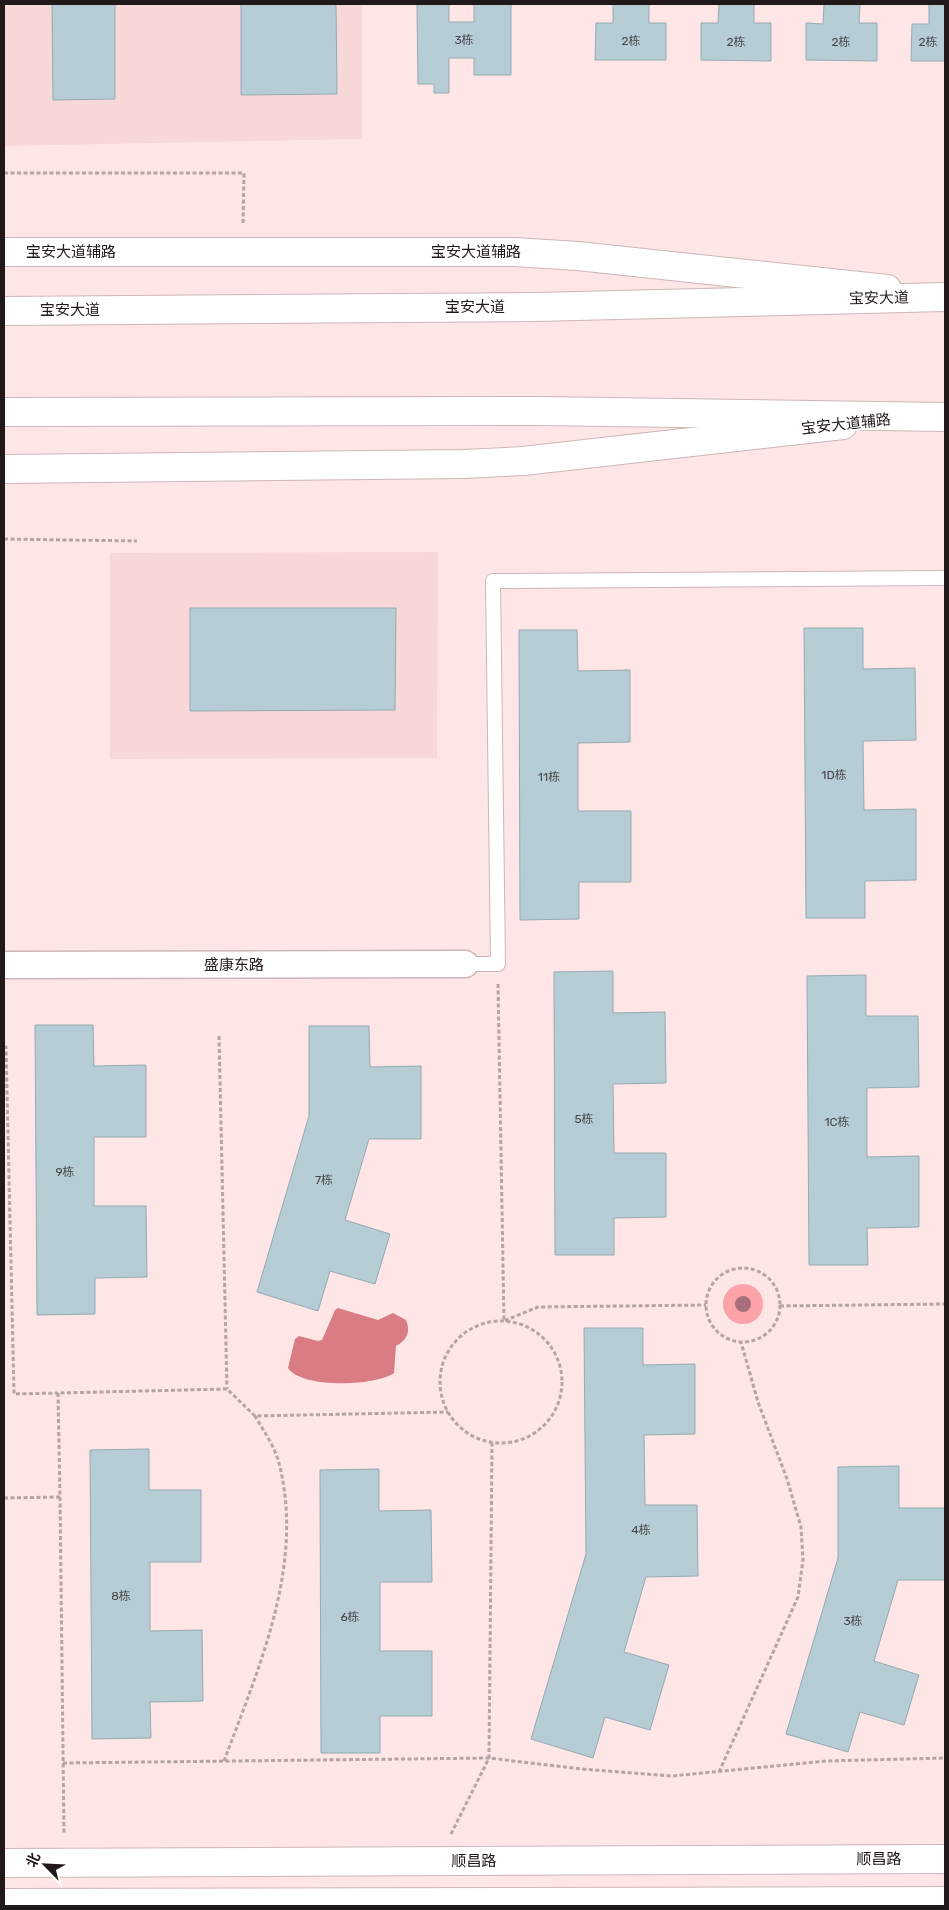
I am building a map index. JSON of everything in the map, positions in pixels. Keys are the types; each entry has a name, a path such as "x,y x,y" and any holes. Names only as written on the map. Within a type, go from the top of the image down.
{"main road":[{"name":"宝安大道辅路","path":"4,252 514,252 578,256 945,296"},
{"name":"宝安大道","path":"4,311 535,307 945,296"},
{"path":"4,412 539,410 945,417"},
{"name":"宝安大道辅路","path":"4,469 464,464 523,461 910,417"},
{"name":"顺昌路","path":"4,1863 945,1859"},
{"path":"4,1903 744,1904 945,1901"}],"street":[{"name":"盛康东路","path":"4,966 465,964"}],"lane":[{"path":"465,964 498,964 493,581 945,578"}],"path":[{"path":"4,173 244,173 242,224"},
{"path":"4,539 137,541"},
{"path":"498,964 504,1321"},
{"path":"219,1036 227,1389 255,1416 279,1461 287,1508 282,1579 269,1635 224,1761"},
{"path":"4,1047 6,1046 14,1394 227,1389"},
{"path":"739,1268 752,1268 764,1273 773,1282 779,1294 780,1306 778,1318 763,1336 741,1342 729,1339 719,1333 711,1324 706,1305 709,1289 716,1278 727,1271 739,1268"},
{"path":"780,1306 945,1304"},
{"path":"504,1321 523,1325 532,1330 540,1335 553,1350 560,1368 562,1388 557,1407 546,1424 530,1436 512,1443 492,1443 472,1437 456,1425 448,1412 440,1387 442,1367 450,1348 465,1333 483,1324 504,1321 538,1307 706,1305"},
{"path":"720,1772 798,1596 803,1560 801,1527 787,1479 758,1402 741,1342"},
{"path":"58,1393 64,1863"},
{"path":"255,1416 448,1412"},
{"path":"438,1861 489,1758 492,1443"},
{"path":"4,1498 60,1497"},
{"path":"63,1762 489,1758 581,1769 672,1776 826,1761 945,1758"}],"shaded area":[{"path":"4,4 362,4 362,139 4,146"},
{"path":"438,552 437,758 110,759 110,553"},
{"path":"747,1284 754,1287 760,1293 763,1304 762,1312 754,1321 747,1324 739,1324 732,1321 724,1312 723,1300 726,1293 735,1285"},
{"path":"338,1308 378,1320 393,1313 406,1320 408,1332 403,1341 396,1346 394,1373 372,1381 340,1383 308,1379 296,1375 288,1368 295,1339 299,1336 318,1341 322,1340 335,1310"}],"building":[{"path":"52,4 115,4 115,99 53,100"},
{"path":"241,4 336,4 337,94 241,95"},
{"path":"417,4 449,4 449,22 474,22 474,4 511,4 511,75 474,75 474,58 449,58 449,93 434,93 434,84 418,84"},
{"path":"613,4 649,4 649,23 666,23 666,60 595,60 596,23 613,23"},
{"path":"719,4 754,4 754,23 771,23 771,61 701,60 701,23 718,23"},
{"path":"824,4 860,4 859,23 877,23 877,61 806,60 806,23 823,24"},
{"path":"929,4 945,4 945,61 911,61 912,24 929,24"},
{"path":"190,608 396,608 395,710 190,711"},
{"path":"804,628 863,628 863,669 915,668 916,740 863,741 864,810 916,809 916,880 865,881 865,918 806,918"},
{"path":"519,630 577,630 578,671 630,670 630,742 578,743 578,811 631,811 631,882 579,882 579,919 520,920"},
{"path":"613,971 613,1013 665,1012 666,1083 613,1084 614,1153 666,1153 666,1217 614,1218 614,1255 555,1255 554,972"},
{"path":"866,975 866,1016 918,1016 919,1087 867,1088 867,1157 919,1156 919,1227 867,1228 868,1265 809,1265 807,976"},
{"path":"35,1025 93,1025 94,1066 146,1065 146,1137 94,1137 94,1206 146,1206 147,1277 95,1278 95,1314 37,1315"},
{"path":"309,1026 369,1026 370,1067 421,1066 421,1139 369,1139 345,1220 390,1234 375,1284 330,1271 318,1311 257,1292 309,1116"},
{"path":"584,1328 643,1328 643,1365 695,1364 695,1434 644,1435 645,1505 697,1505 698,1576 646,1577 624,1652 669,1665 650,1730 605,1717 593,1758 531,1739 586,1554"},
{"path":"149,1449 149,1490 201,1490 201,1562 150,1562 150,1631 202,1630 203,1701 150,1702 151,1738 92,1739 90,1450"},
{"path":"899,1466 899,1508 945,1508 945,1580 898,1580 874,1661 919,1675 904,1725 860,1712 848,1752 786,1734 838,1558 838,1467"},
{"path":"379,1469 379,1511 431,1510 432,1582 380,1582 380,1651 432,1651 432,1716 380,1716 380,1753 321,1753 320,1470"}]}
